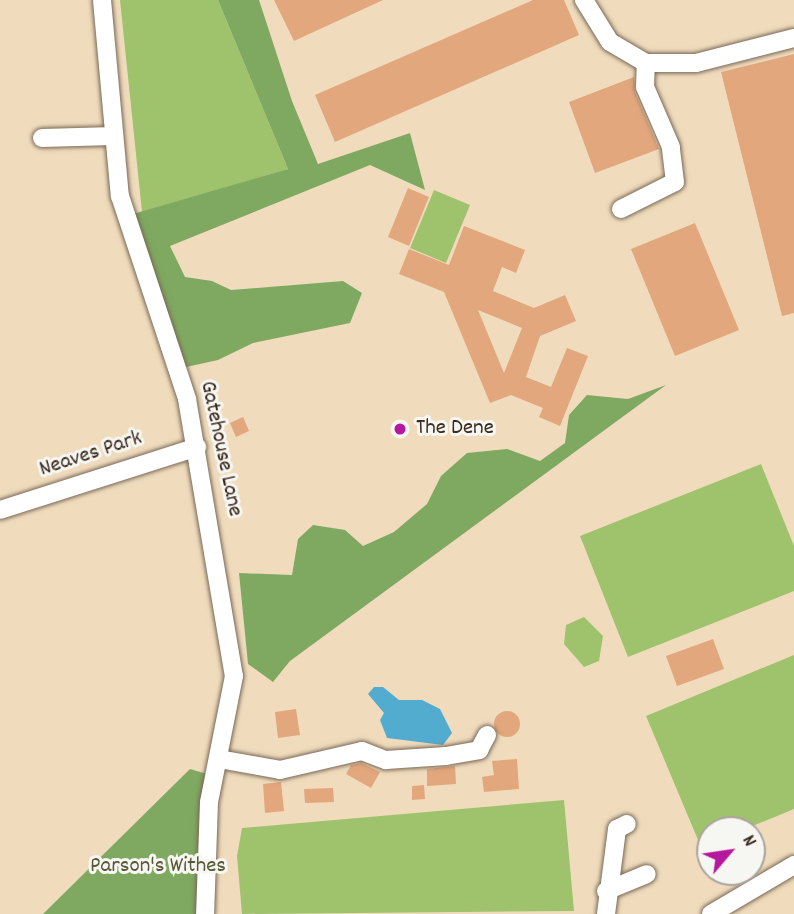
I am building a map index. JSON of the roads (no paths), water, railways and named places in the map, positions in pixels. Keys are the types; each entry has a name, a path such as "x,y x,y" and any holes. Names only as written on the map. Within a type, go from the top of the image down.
{"street":[{"name":"Gatehouse Lane","path":"102,0 120,196 187,399 234,676 207,820 205,914"},
{"path":"584,0 610,42 646,63 696,63 794,38"},
{"path":"621,209 675,182 671,147 645,87 646,63"},
{"path":"42,138 114,136"},
{"name":"Neaves Park","path":"0,510 197,447"},
{"path":"219,759 280,769 362,751 386,760 446,756 479,750 487,736"},
{"path":"606,914 606,891 617,830 627,824"},
{"path":"711,914 794,865"},
{"path":"606,891 647,874"}],"water":[{"path":"374,687 383,687 399,700 422,700 440,709 452,733 443,745 387,738 380,720 384,713 368,694"}],"place":[{"name":"The Dene","path":"400,429"}],"park label":[{"name":"Parson's Withes","path":"158,867"}]}
